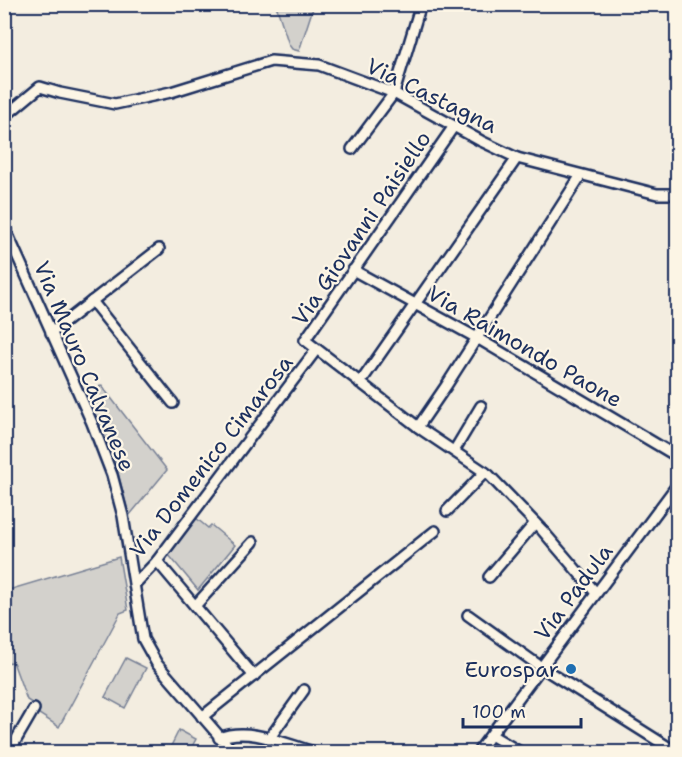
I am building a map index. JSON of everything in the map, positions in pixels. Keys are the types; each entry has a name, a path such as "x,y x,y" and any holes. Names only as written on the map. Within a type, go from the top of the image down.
{"street":[{"path":"352,149 394,93 422,4"},
{"name":"Via Castagna","path":"4,117 40,87 115,104 171,92 271,61 319,65 394,93 517,158 657,194 678,194"},
{"name":"Via Giovanni Paisiello","path":"316,350 305,340 454,126"},
{"path":"360,382 517,158"},
{"path":"418,427 581,175"},
{"name":"Via Mauro Calvanese","path":"4,226 7,241 92,423 112,475 123,516 143,639 157,664 233,753"},
{"path":"51,333 159,249"},
{"name":"Via Raimondo Paone","path":"353,270 477,338 678,457"},
{"path":"92,301 173,402"},
{"path":"316,350 418,427 485,472 536,523 596,593"},
{"name":"Via Domenico Cimarosa","path":"135,584 157,561 316,350"},
{"path":"454,451 481,406"},
{"path":"447,511 485,472"},
{"name":"Via Padula","path":"478,753 678,484"},
{"path":"489,577 536,523"},
{"path":"202,717 435,531"},
{"path":"195,606 253,543"},
{"path":"157,561 254,676"},
{"path":"468,615 661,748 676,753"},
{"path":"269,739 304,690"},
{"path":"9,753 34,709"},
{"path":"219,738 239,732 314,753"},
{"path":"491,735 520,753"}],"shaded area":[{"path":"276,5 314,5 299,51 292,49 289,45"},
{"path":"101,385 167,470 129,516 114,457 89,400"},
{"path":"196,518 208,528 211,525 235,545 198,590 168,554"},
{"path":"119,557 128,610 120,613 59,727 36,712 38,707 27,700 13,662 5,663 5,591"},
{"path":"126,658 146,668 125,708 105,697"},
{"path":"179,730 196,739 189,752 168,752"}],"place":[{"name":"Eurospar","path":"571,669"}]}
